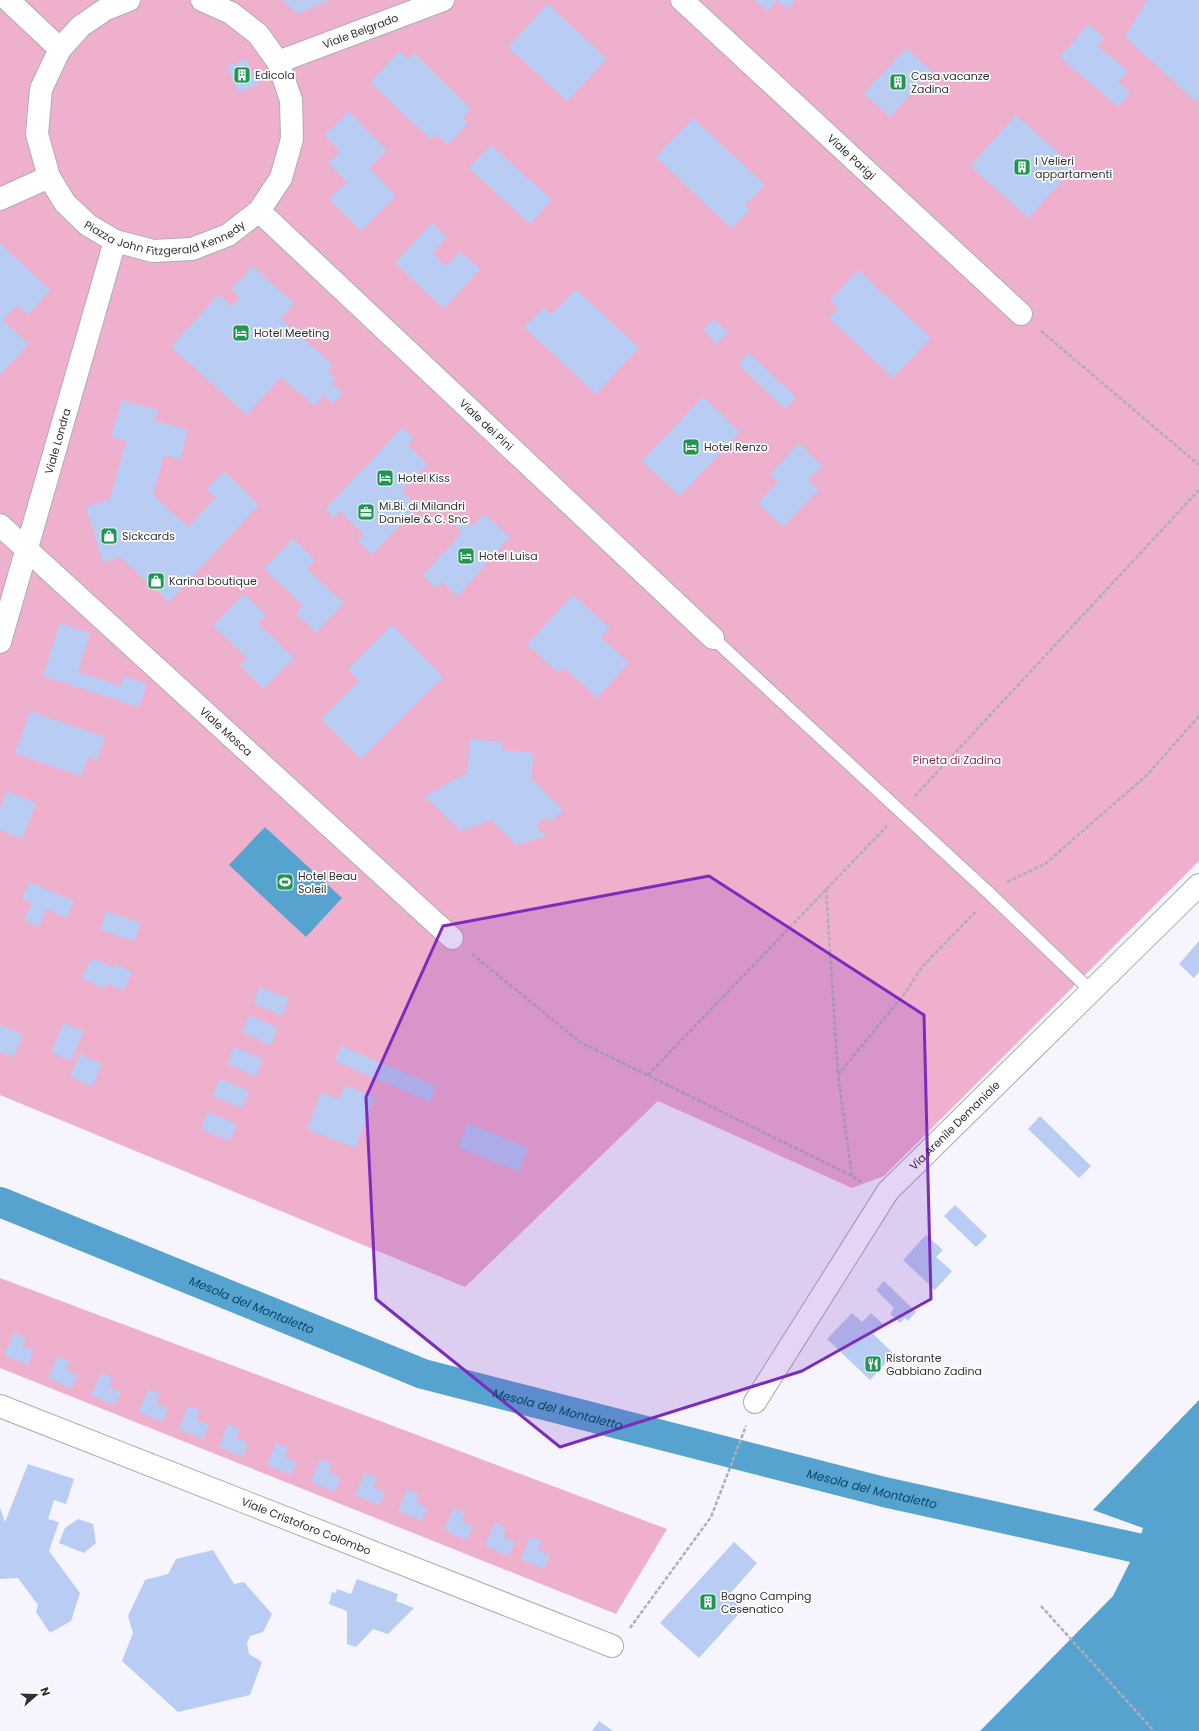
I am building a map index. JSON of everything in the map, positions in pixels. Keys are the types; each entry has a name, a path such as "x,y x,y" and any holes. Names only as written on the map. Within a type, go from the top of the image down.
{"street":[{"path":"8,0 60,49"},
{"name":"Piazza John Fitzgerald Kennedy","path":"129,0 106,8 86,22 60,49 41,89 37,134 48,177 65,203 88,225 115,241 153,251 192,249 228,235 259,211 281,178 292,140 291,100 278,62 258,34 231,13 202,0"},
{"name":"Viale Belgrado","path":"278,62 443,0"},
{"name":"Viale Parigi","path":"682,0 1021,314"},
{"path":"0,199 48,177"},
{"name":"Viale dei Pini","path":"259,211 713,638"},
{"name":"Viale Londra","path":"0,642 115,241"},
{"name":"Viale Mosca","path":"0,524 452,938"},
{"name":"Via Arenile Demaniale","path":"755,1402 888,1191 1199,885"},
{"name":"Viale Cristoforo Colombo","path":"0,1406 612,1646"}],"lane":[{"path":"713,638 901,811 1084,984"}],"path":[{"path":"1021,314 1199,465"},
{"path":"648,1075 901,811 1199,490"},
{"path":"838,1075 905,993 922,967 991,895 1008,881 1045,864 1147,775 1199,716"},
{"path":"826,889 838,1075 852,1176"},
{"path":"452,938 580,1042 852,1176 864,1184"},
{"path":"612,1646 626,1634 711,1517 755,1402"},
{"path":"1041,1606 1154,1731"}],"highlighted area":[{"path":"709,876 924,1015 931,1299 802,1371 560,1447 376,1299 366,1097 443,926"}],"green space":[{"name":"Pineta di Zadina","path":"0,0 1199,0 1199,861 884,1176 852,1188 658,1101 465,1287 0,1095"},
{"path":"0,1278 667,1529 616,1614 0,1368"}],"water":[{"name":"Hotel Beau Soleil","path":"265,827 342,898 306,937 229,865"},
{"path":"1199,1400 1199,1731 980,1731 1113,1596 1137,1548 1143,1528 1093,1510"}],"building":[{"path":"282,0 329,0 297,14"},
{"path":"754,0 777,0 768,11"},
{"path":"777,0 795,0 787,9"},
{"path":"1147,0 1199,0 1199,99 1196,102 1125,37"},
{"path":"548,4 607,59 567,101 508,47"},
{"path":"1088,24 1104,38 1098,46 1128,71 1118,82 1130,93 1118,107 1060,57"},
{"name":"Casa vacanze Zadina","path":"906,48 932,71 890,117 864,93"},
{"path":"399,51 408,59 414,53 471,109 463,117 468,123 448,145 436,134 431,140 370,82"},
{"name":"Edicola","path":"246,59 258,85 238,92 227,66"},
{"path":"349,111 387,150 369,168 396,196 361,231 329,199 347,182 328,163 340,152 324,135"},
{"name":"I Velieri appartamenti","path":"1016,115 1074,167 1029,218 970,166"},
{"path":"693,118 765,185 745,205 750,209 732,229 656,157"},
{"path":"491,145 552,200 530,224 469,168"},
{"path":"432,223 447,237 433,253 446,266 460,251 480,269 444,309 395,263"},
{"path":"0,243 50,290 28,315 17,305 3,320 29,344 0,375"},
{"name":"Hotel Meeting","path":"252,266 294,303 281,319 333,365 327,371 336,379 332,383 343,393 333,404 324,395 314,406 281,377 247,415 171,347 218,295 232,306 240,297 232,289"},
{"path":"858,270 931,338 893,378 829,318 838,308 830,300"},
{"path":"576,289 639,348 596,394 524,327 544,307 552,314"},
{"path":"714,319 728,332 717,344 703,331"},
{"path":"749,353 796,397 785,409 738,364"},
{"name":"Hotel Renzo","path":"703,397 740,432 680,496 642,461"},
{"path":"122,400 158,410 155,421 188,430 180,460 164,455 153,495 188,527 216,497 207,489 224,471 259,505 169,602 120,557 103,562 86,507 110,499 126,441 111,437"},
{"name":"Hotel Kiss","path":"403,427 414,438 408,445 428,464 402,491 418,506 372,555 358,541 364,535 340,511 334,518 325,509"},
{"path":"799,443 822,466 808,480 819,490 783,527 758,503 778,482 770,474"},
{"name":"Hotel Luisa","path":"484,514 510,537 458,596 442,582 436,588 423,576 462,532 456,527 464,517 473,526"},
{"path":"293,538 315,560 307,569 344,603 316,633 296,614 303,605 264,569"},
{"path":"244,594 266,615 258,623 294,658 264,689 240,666 247,658 213,626"},
{"path":"573,595 610,628 601,637 629,663 597,698 564,667 558,673 527,644"},
{"path":"60,623 90,633 78,672 121,686 124,676 147,684 139,707 43,676"},
{"path":"392,625 443,677 361,759 321,719 359,681 348,669"},
{"path":"30,711 105,737 97,760 88,757 81,776 15,753"},
{"path":"470,739 503,742 502,750 534,753 531,779 563,810 551,822 546,817 536,826 546,836 517,845 491,820 461,831 425,796 467,773"},
{"path":"7,791 36,803 22,839 0,830 0,809"},
{"path":"30,882 74,901 66,918 47,909 39,927 24,920 32,903 22,898"},
{"path":"106,911 141,923 134,941 100,930"},
{"path":"1199,941 1199,972 1194,978 1179,964"},
{"path":"92,958 114,968 116,964 132,972 123,991 107,983 104,989 82,978"},
{"path":"260,987 289,999 282,1016 253,1003"},
{"path":"249,1015 278,1028 271,1045 242,1032"},
{"path":"64,1023 84,1031 71,1061 51,1052"},
{"path":"0,1025 23,1034 14,1057 0,1052"},
{"path":"341,1046 437,1086 430,1102 335,1061"},
{"path":"234,1047 263,1059 256,1076 227,1064"},
{"path":"80,1054 102,1064 92,1087 70,1076"},
{"path":"220,1079 249,1091 242,1108 213,1096"},
{"path":"345,1085 375,1097 355,1148 307,1129 321,1092 339,1099"},
{"path":"208,1112 237,1124 230,1141 201,1129"},
{"path":"1040,1116 1091,1166 1079,1178 1028,1129"},
{"path":"468,1123 528,1148 519,1172 458,1147"},
{"path":"955,1205 987,1236 976,1247 944,1216"},
{"path":"926,1235 943,1250 936,1257 952,1271 935,1290 903,1260"},
{"path":"884,1281 916,1312 908,1321 905,1318 900,1323 890,1314 894,1308 876,1290"},
{"path":"852,1313 862,1322 871,1313 883,1324 873,1334 894,1354 870,1380 827,1339"},
{"path":"14,1333 26,1338 22,1346 34,1351 28,1365 4,1355"},
{"path":"58,1356 70,1361 66,1370 78,1375 72,1389 48,1378"},
{"path":"101,1373 113,1378 109,1387 121,1392 115,1405 91,1396"},
{"path":"148,1389 160,1394 156,1403 168,1408 162,1422 139,1412"},
{"path":"188,1406 200,1411 197,1420 209,1425 203,1439 179,1429"},
{"path":"228,1424 240,1429 236,1438 248,1443 243,1457 219,1447"},
{"path":"276,1443 288,1448 285,1457 296,1462 291,1475 267,1465"},
{"path":"320,1459 332,1464 329,1473 341,1478 335,1492 311,1482"},
{"path":"28,1464 74,1479 66,1504 54,1500 48,1519 59,1522 49,1551 80,1593 71,1621 50,1633 36,1612 38,1605 18,1578 0,1579 0,1508 5,1522"},
{"path":"365,1473 377,1478 373,1487 385,1492 379,1505 355,1495"},
{"path":"407,1489 419,1494 416,1502 427,1508 422,1521 398,1511"},
{"path":"453,1508 465,1512 462,1521 473,1526 467,1540 444,1530"},
{"path":"78,1519 93,1524 96,1543 84,1553 59,1543 65,1528"},
{"path":"495,1523 506,1528 503,1537 515,1542 509,1556 485,1546"},
{"path":"530,1537 542,1541 538,1550 550,1555 544,1569 521,1559"},
{"name":"Bagno Camping Cesenatico","path":"734,1542 757,1563 729,1595 744,1608 699,1658 660,1623"},
{"path":"213,1550 234,1584 244,1582 272,1614 263,1632 250,1636 247,1644 249,1654 262,1662 250,1695 178,1712 122,1661 133,1633 128,1616 145,1580 168,1574 176,1559"},
{"path":"357,1579 398,1594 396,1601 414,1608 388,1634 373,1629 356,1647 347,1644 347,1611 329,1604 332,1592 336,1593 337,1589 351,1594"},
{"path":"599,1721 613,1731 592,1731"}],"waterway":[{"name":"Mesola del Montaletto","path":"0,1202 423,1374 884,1492 1137,1548"}],"place":[{"name":"Edicola","path":"242,75"},
{"name":"Casa vacanze Zadina","path":"898,82"},
{"name":"I Velieri appartamenti","path":"1022,167"},
{"name":"Hotel Meeting","path":"241,333"},
{"name":"Hotel Renzo","path":"691,447"},
{"name":"Hotel Kiss","path":"385,478"},
{"name":"Mi.Bi. di Milandri Daniele & C. Snc","path":"366,512"},
{"name":"Sickcards","path":"109,536"},
{"name":"Hotel Luisa","path":"466,556"},
{"name":"Karina boutique","path":"156,581"},
{"name":"Hotel Beau Soleil","path":"285,882"},
{"name":"Ristorante Gabbiano Zadina","path":"873,1364"},
{"name":"Bagno Camping Cesenatico","path":"708,1602"}]}
